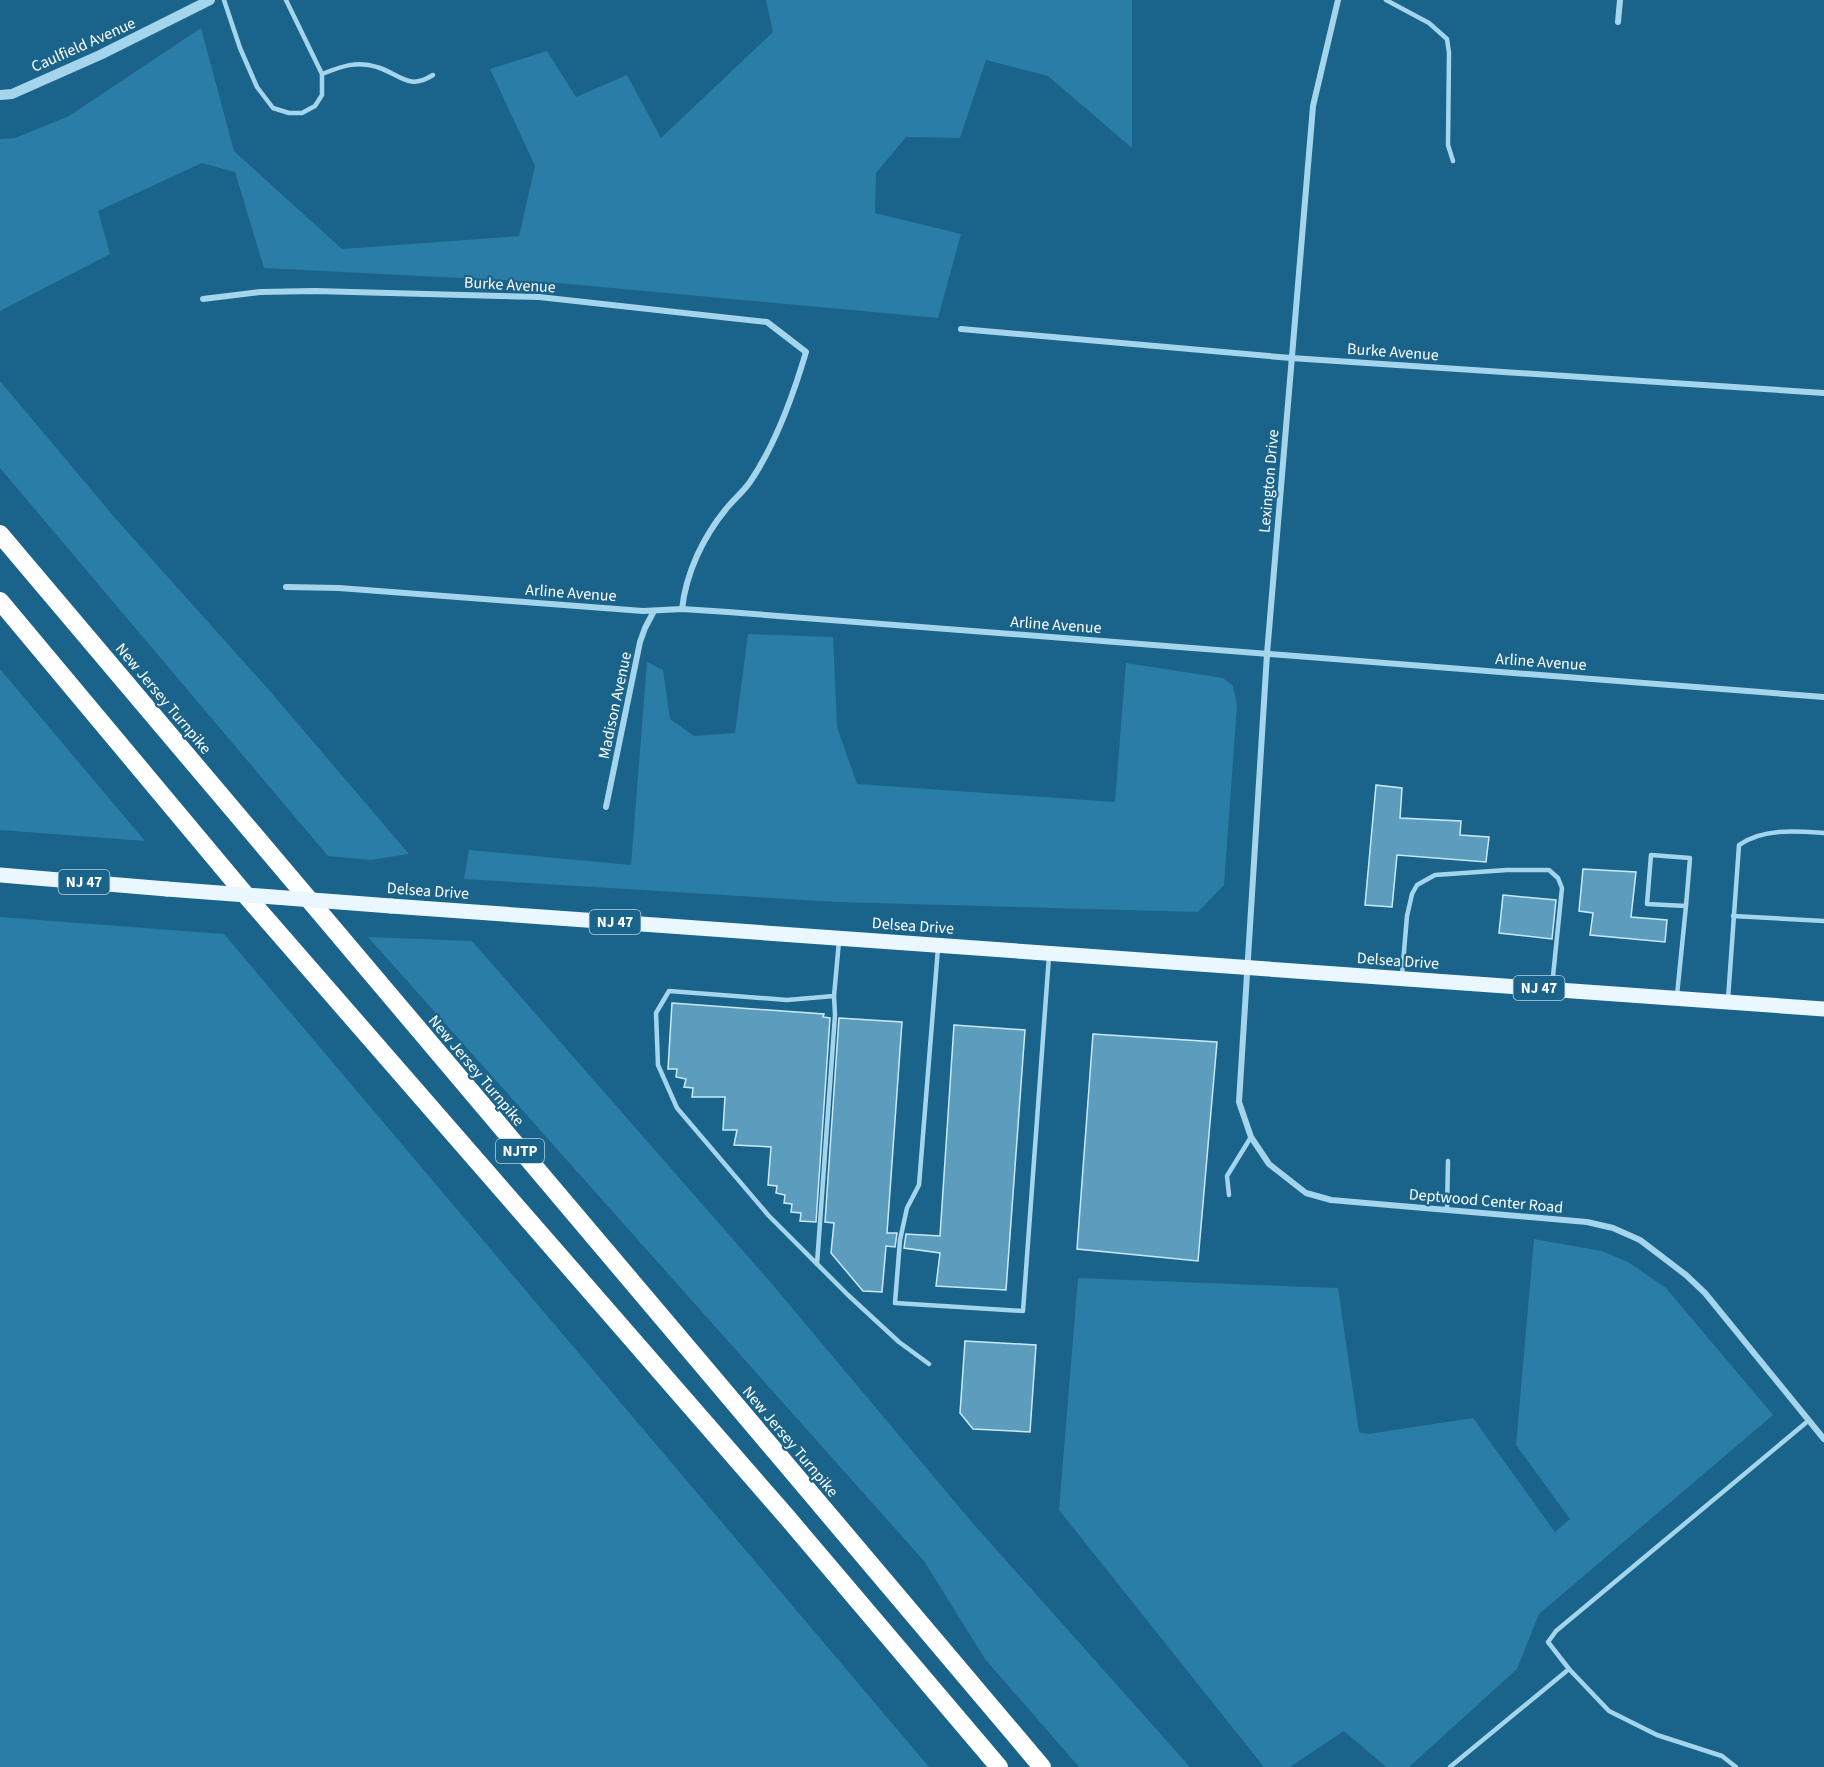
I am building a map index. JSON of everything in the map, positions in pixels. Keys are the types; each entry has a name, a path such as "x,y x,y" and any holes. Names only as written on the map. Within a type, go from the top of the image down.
{"highway":[{"name":"New Jersey Turnpike","path":"0,534 1042,1767"},
{"name":"NJTP","path":"0,601 249,899 770,1498 999,1767"}],"main road":[{"name":"Delsea Drive","path":"0,875 391,906 1824,1009"}],"street":[{"name":"Caulfield Avenue","path":"0,95 12,93 100,55 210,0"},
{"name":"Lexington Drive","path":"1247,967 1267,654 1313,106 1338,0"},
{"path":"1618,22 1620,0"},
{"name":"Burke Avenue","path":"202,299 260,292 315,291 539,297 767,322 806,352 795,389 776,435 750,483 725,510 704,543 684,592 682,609"},
{"name":"Burke Avenue","path":"961,329 1291,358 1824,393"},
{"name":"Arline Avenue","path":"285,587 339,588 422,596 654,611 682,609 1824,697"},
{"name":"Madison Avenue","path":"606,807 640,642 654,611"},
{"name":"Deptwood Center Road","path":"1247,967 1239,1102 1251,1137 1269,1164 1306,1193 1330,1200 1587,1222 1613,1228 1640,1240 1664,1256 1705,1293 1824,1439"}],"lane":[{"path":"224,0 240,48 257,87 273,108 290,113 302,113 315,106 322,95 322,74 286,0"},
{"path":"1386,0 1429,23 1447,39 1449,53 1448,145 1453,161"},
{"path":"322,74 346,64 363,64 377,67 409,82 423,81 433,75"},
{"path":"1727,1002 1738,845 1748,838 1771,833 1794,831 1824,833"},
{"path":"1677,998 1686,906 1690,858 1651,855 1647,904 1686,906"},
{"path":"1402,978 1407,916 1412,894 1417,885 1435,874 1549,870 1558,878 1562,888 1552,989"},
{"path":"1733,916 1824,921"},
{"path":"817,1264 839,938"},
{"path":"939,945 919,1185 907,1209 900,1240 895,1303 1023,1311 1050,953"},
{"path":"834,996 787,1000 669,991 656,1013 658,1065 677,1108 769,1216 899,1342 929,1364"},
{"path":"1229,1195 1227,1176 1251,1137"},
{"path":"1447,1210 1448,1161"},
{"path":"1736,1767 1722,1756 1657,1735 1609,1711 1569,1670 1548,1642 1556,1631 1808,1421"},
{"path":"1450,1767 1569,1670"}],"shaded area":[{"path":"766,0 1132,0 1132,148 1048,76 986,60 960,138 906,137 876,173 875,213 961,234 938,318 558,283 264,268 235,172 202,163 98,211 110,254 0,311 0,139 15,138 69,116 201,28 234,151 342,249 519,236 535,166 490,69 547,51 576,97 627,75 661,138 773,32"},
{"path":"0,381 115,518 269,690 409,854 371,860 328,856 0,468"},
{"path":"748,634 833,637 837,727 857,784 1115,802 1126,663 1223,678 1233,686 1237,706 1224,885 1198,912 837,902 464,879 469,850 631,865 647,662 663,670 670,719 694,736 735,733"},
{"path":"0,669 145,841 0,830"},
{"path":"0,917 224,934 929,1767 0,1767"},
{"path":"368,937 472,941 772,1284 970,1520 1190,1767 1079,1767 985,1659 924,1561"},
{"path":"1534,1239 1602,1251 1628,1262 1666,1288 1773,1415 1539,1614 1517,1669 1409,1767 1386,1767 1344,1731 1290,1767 1264,1767 1059,1510 1078,1278 1338,1288 1359,1432 1368,1434 1473,1418 1555,1532 1570,1519 1516,1445"}],"building":[{"path":"1376,785 1402,788 1400,818 1461,821 1460,835 1489,837 1486,862 1397,855 1392,907 1365,905"},
{"path":"1583,869 1636,872 1631,917 1667,920 1665,942 1590,935 1593,913 1579,911"},
{"path":"1503,895 1556,900 1552,939 1499,933"},
{"path":"672,1003 824,1014 823,1017 830,1018 816,1222 800,1221 801,1213 791,1212 792,1204 784,1203 785,1195 776,1193 777,1186 768,1185 771,1147 734,1145 737,1130 723,1130 725,1097 692,1097 693,1088 684,1087 686,1079 676,1077 677,1069 668,1069"},
{"path":"839,1018 902,1022 887,1233 897,1233 895,1247 886,1246 882,1292 863,1291 831,1253 834,1223 825,1222"},
{"path":"954,1025 1025,1030 1006,1290 936,1286 940,1253 904,1248 906,1234 940,1236"},
{"path":"1093,1034 1217,1042 1198,1261 1077,1249"},
{"path":"965,1341 1036,1345 1030,1432 973,1429 960,1413"}]}
